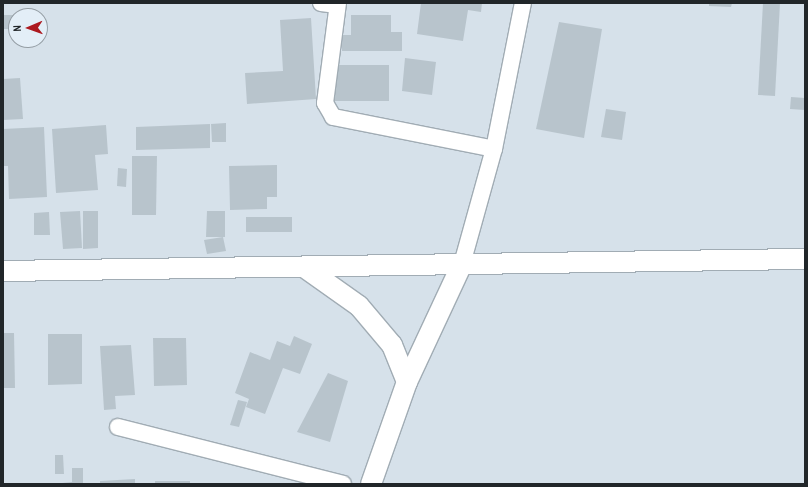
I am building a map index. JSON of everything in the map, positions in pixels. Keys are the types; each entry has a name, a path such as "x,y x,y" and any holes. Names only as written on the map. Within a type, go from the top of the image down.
{"street":[{"path":"321,3 337,4 325,103 333,117 494,149"},
{"path":"371,484 408,382 462,264 494,149 523,3"},
{"path":"3,271 805,259"},
{"path":"304,267 359,306 392,345 408,382"},
{"path":"118,427 343,484"}],"building":[{"path":"421,3 482,3 481,12 468,10 463,41 417,34"},
{"path":"709,3 732,3 731,7 709,6"},
{"path":"763,3 780,3 775,96 758,95"},
{"path":"3,15 8,15 8,29 3,29"},
{"path":"351,15 391,15 391,32 402,32 402,51 342,51 342,35 351,35"},
{"path":"311,18 316,99 247,104 245,73 283,71 280,20"},
{"path":"559,22 602,29 584,138 536,129"},
{"path":"405,58 436,62 432,95 402,91"},
{"path":"333,65 389,65 389,101 333,101"},
{"path":"20,78 23,119 3,120 3,79"},
{"path":"791,97 805,98 805,110 790,109"},
{"path":"606,109 626,112 622,140 601,137"},
{"path":"226,123 226,142 212,142 211,124"},
{"path":"210,124 210,148 136,150 136,127"},
{"path":"106,125 108,154 95,155 98,190 56,193 52,129"},
{"path":"44,127 47,197 9,199 8,166 3,166 3,129"},
{"path":"132,156 157,156 156,215 132,215"},
{"path":"277,165 277,197 267,197 267,209 230,210 229,166"},
{"path":"118,168 127,169 126,187 117,186"},
{"path":"80,211 82,248 63,249 60,212"},
{"path":"83,211 98,211 98,248 83,249"},
{"path":"207,211 225,211 225,237 206,237"},
{"path":"49,212 50,235 34,235 34,213"},
{"path":"246,217 292,217 292,232 246,232"},
{"path":"223,237 226,251 207,254 204,240"},
{"path":"3,333 14,333 15,388 3,388"},
{"path":"48,334 82,334 82,384 48,385"},
{"path":"294,336 312,344 300,374 283,368 265,414 246,407 249,399 235,393 250,352 270,360 277,341 290,346"},
{"path":"153,338 186,338 187,385 154,386"},
{"path":"131,345 135,395 115,396 116,409 104,410 100,346"},
{"path":"328,373 348,381 330,442 297,432"},
{"path":"238,400 247,402 239,427 230,425"},
{"path":"55,455 63,455 64,474 55,474"},
{"path":"72,468 83,468 83,484 52,484 72,482"},
{"path":"135,479 135,484 100,484 100,481"},
{"path":"155,481 190,481 190,484 155,484"}]}
